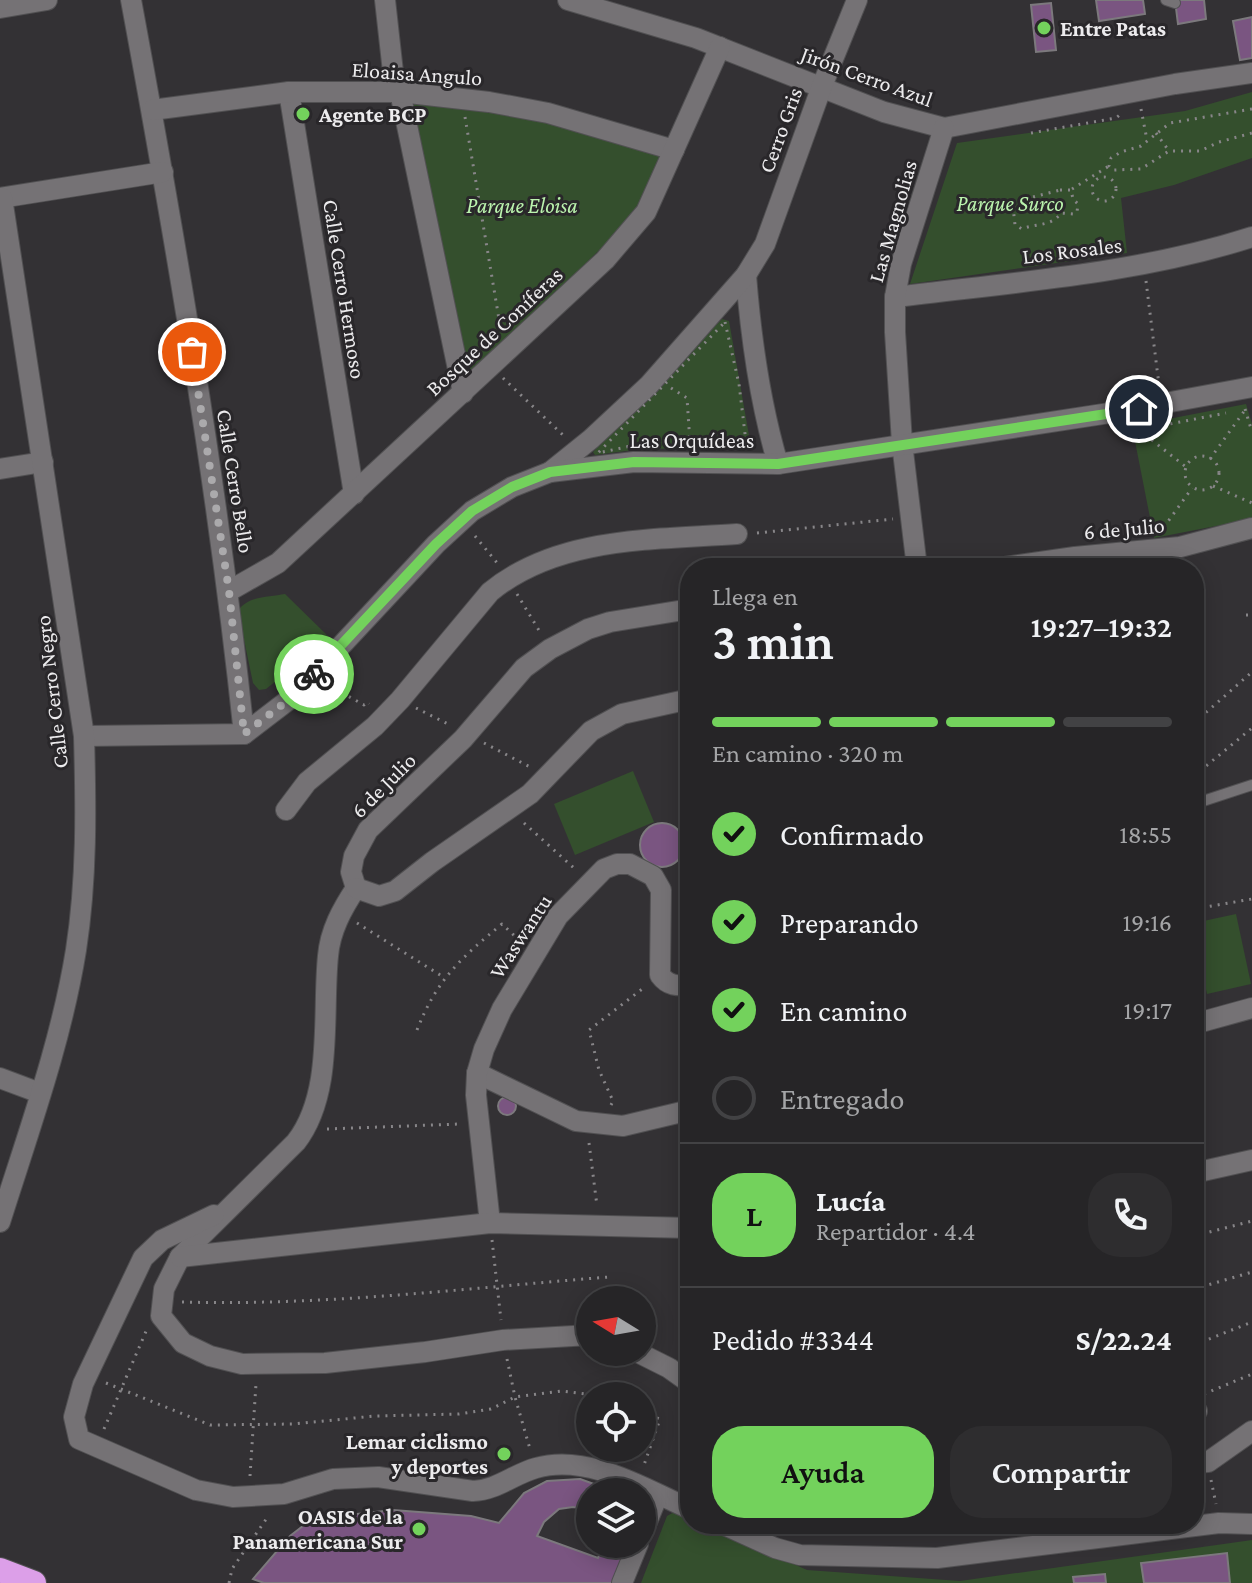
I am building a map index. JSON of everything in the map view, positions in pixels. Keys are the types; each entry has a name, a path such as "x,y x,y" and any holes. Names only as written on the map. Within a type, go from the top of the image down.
{"highway":[{"path":"0,1570 34,1583"}],"street":[{"path":"0,8 47,0"},
{"name":"Calle Cerro Bello","path":"131,0 163,172 229,591 244,734"},
{"path":"385,0 393,72 400,92 463,393"},
{"name":"Jirón Cerro Azul","path":"568,0 642,20 720,47 884,112 944,128 1139,99 1252,73"},
{"name":"Cerro Gris","path":"550,472 649,385 746,275 765,244 822,86 857,0"},
{"name":"Bosque de Coníferas","path":"229,591 278,563 605,260 646,212 720,47"},
{"name":"Eloaisa Angulo","path":"152,110 289,92 400,92 548,113 674,150"},
{"name":"Calle Cerro Hermoso","path":"289,92 354,494"},
{"name":"Las Magnolias","path":"916,558 902,443 895,297 901,264 944,128"},
{"path":"1,198 163,172"},
{"name":"Calle Cerro Negro","path":"0,1222 59,1028 76,951 84,876 84,736 1,198"},
{"name":"Los Rosales","path":"895,297 1144,265 1181,258 1252,237"},
{"path":"746,275 766,426 778,464"},
{"name":"Las Orquídeas","path":"244,734 295,695 436,544 472,511 512,487 550,472 634,462 778,464 1161,405 1246,396"},
{"path":"0,469 43,462"},
{"name":"6 de Julio","path":"1068,558 1148,550 1181,558 1252,528"},
{"path":"286,810 307,782 385,715 490,592 507,578 531,565 582,549 637,541 737,534"},
{"name":"6 de Julio","path":"356,888 351,872 354,856 368,830 463,739 524,668 550,649 588,629 610,622 680,611"},
{"path":"576,1334 503,1340 325,1363 242,1364 210,1356 183,1343 161,1316 164,1289 180,1257 306,1129 324,1066 328,953 340,912 356,888 379,896 395,891 530,794 591,731 622,714 680,700"},
{"path":"84,736 244,734"},
{"name":"Waswantu","path":"490,1223 476,1095 477,1073 502,1009 558,916 604,869 617,864 630,864 653,876 661,890 660,975"},
{"path":"660,975 666,982 680,986"},
{"path":"1204,1021 1252,1008"},
{"path":"477,1073 576,1121 623,1126 680,1112"},
{"path":"0,1078 40,1093"},
{"path":"1204,1171 1252,1160"},
{"path":"228,1208 162,1240 143,1258 87,1376 74,1417 87,1443 196,1490 233,1497 284,1494 333,1479 378,1477 488,1491 536,1468 555,1465 594,1468 618,1478"},
{"path":"180,1257 490,1223 680,1228"},
{"path":"656,1362 680,1376"},
{"path":"1204,1462 1252,1431"},
{"path":"656,1500 658,1495 680,1505"},
{"path":"1204,1525 1252,1524"},
{"path":"744,1534 800,1555 937,1558 1130,1534"},
{"path":"622,1583 632,1558"}],"lane":[{"path":"1204,801 1252,785"}],"path":[{"path":"462,99 498,361 579,449"},
{"path":"1023,134 1116,118 1139,99 1147,140"},
{"path":"1071,190 1078,208 1073,214 1061,213 1057,220 1048,224 1033,224 1022,229 1015,225 1013,207 1018,202 1051,191 1069,192 1071,190 1093,175 1109,166 1111,158 1141,146 1170,123 1252,109"},
{"path":"1156,133 1169,151"},
{"path":"1109,166 1122,171 1141,169 1169,151 1200,151 1252,133"},
{"path":"1093,175 1092,190 1097,199 1102,201 1112,197 1116,187 1110,178 1095,180"},
{"path":"1144,265 1161,405"},
{"path":"725,322 739,384 746,442 640,444 598,453 665,384 725,322"},
{"path":"665,384 687,398 690,443"},
{"path":"1246,396 1252,432"},
{"path":"1210,459 1246,396"},
{"path":"1186,467 1139,430 1246,396"},
{"path":"1210,459 1194,458 1186,467 1186,478 1193,487 1203,490 1213,486 1252,503"},
{"path":"1210,459 1218,471 1213,486"},
{"path":"1148,550 1193,487"},
{"path":"737,534 788,532 911,517"},
{"path":"1246,615 1252,615"},
{"path":"1204,714 1252,672"},
{"path":"311,677 364,705 367,702 385,715"},
{"path":"1204,768 1252,728"},
{"path":"508,809 590,882"},
{"path":"1204,907 1252,899"},
{"path":"340,912 445,978"},
{"path":"417,1030 429,998 460,959 502,924 534,955"},
{"path":"599,1226 587,1122 609,1110 613,1101 599,1070 589,1030 660,975"},
{"path":"306,1129 479,1124"},
{"path":"1204,1233 1252,1221"},
{"path":"1204,1286 1252,1272"},
{"path":"163,1301 261,1303 340,1299 609,1277"},
{"path":"1204,1341 1252,1322"},
{"path":"87,1443 122,1389 149,1326 171,1328"},
{"path":"249,1496 257,1364"},
{"path":"1204,1402 1252,1374"},
{"path":"87,1376 210,1425 459,1414 491,1409 515,1397 561,1391 576,1393"},
{"path":"229,1583 232,1569 284,1494"}],"green space":[{"name":"Parque Surco","path":"1252,92 1252,158 1174,185 1121,198 1127,253 910,284 957,143 1185,111"},
{"name":"Parque Eloisa","path":"413,101 497,109 662,154 638,211 466,384"},
{"path":"722,319 729,321 751,447 642,449 595,455 593,452"},
{"path":"1246,404 1252,424 1252,519 1154,538 1132,426"},
{"path":"285,594 330,638 266,689 259,690 253,683 238,611 247,602"},
{"path":"633,771 654,822 575,855 554,804"},
{"path":"1236,914 1251,984 1207,994 1204,980 1204,921"},
{"path":"676,1511 680,1513 680,1534 727,1534 807,1570 960,1581 1252,1540 1252,1583 641,1583 651,1558 656,1558 656,1544 667,1516"}],"building":[{"path":"1096,0 1143,0 1145,14 1099,21"},
{"path":"1175,0 1204,0 1206,19 1178,24"},
{"name":"Entre Patas","path":"1051,3 1056,50 1036,52 1031,5"},
{"path":"1252,17 1252,58 1240,60 1233,21"},
{"path":"662,823 678,829 678,861 662,867 646,861 640,845 646,829"},
{"path":"503,1097 511,1097 516,1106 514,1113 503,1115 498,1110 498,1102"},
{"name":"OASIS de la Panamericana Sur","path":"576,1479 576,1508 559,1509 544,1522 537,1536 576,1550 576,1558 623,1558 613,1583 264,1583 253,1579 290,1536 312,1519 393,1510 471,1516 499,1523 524,1493 547,1481"},
{"path":"1227,1553 1230,1583 1144,1583 1141,1563"},
{"path":"1105,1574 1106,1583 1074,1583 1073,1577"}],"way so far":[{"path":"192,352 229,591 244,734 295,695 314,674"}],"place":[{"name":"Entre Patas","path":"1044,28"},
{"name":"Agente BCP","path":"303,114"},
{"name":"Lemar ciclismo y deportes","path":"504,1454"},
{"name":"OASIS de la Panamericana Sur","path":"419,1529"}],"route":[{"path":"314,674 436,544 472,511 512,487 550,472 634,462 778,464 1139,409"}]}
